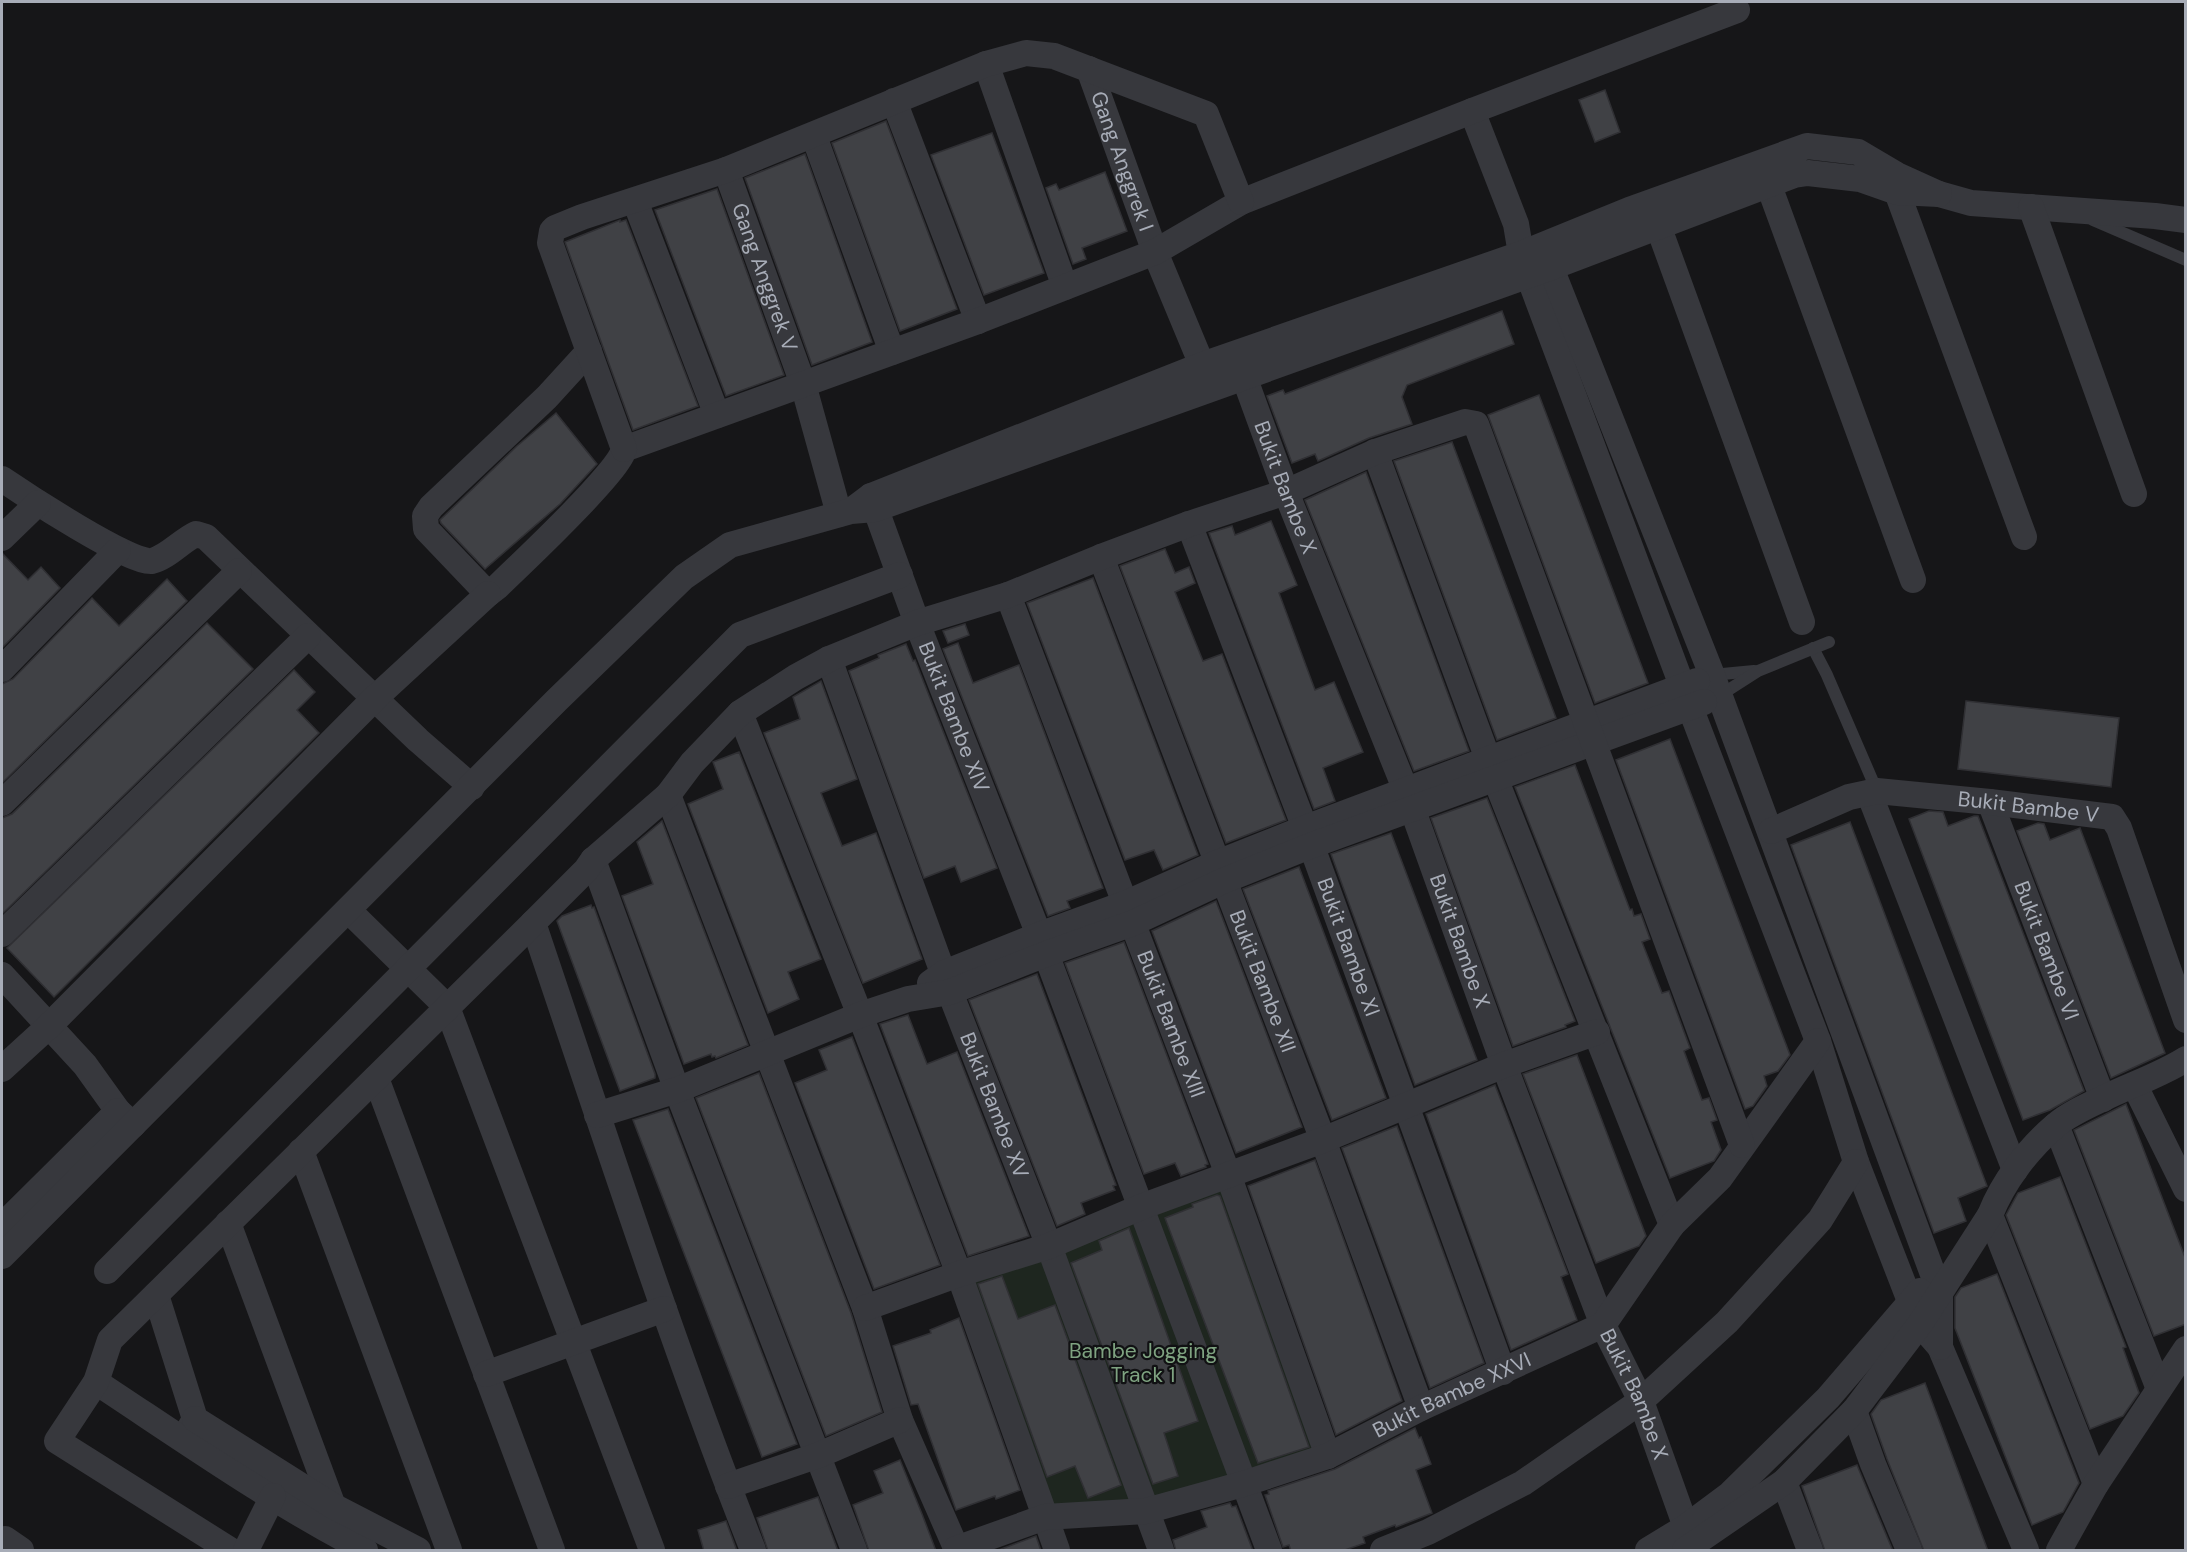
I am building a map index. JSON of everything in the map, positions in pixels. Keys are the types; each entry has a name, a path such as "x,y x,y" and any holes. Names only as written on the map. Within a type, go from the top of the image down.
{"street":[{"path":"624,449 978,321 1155,252 1241,202 1737,10"},
{"path":"2,1069 49,1026 374,699 497,587 624,456 624,449 550,243 552,231 582,217 726,170 986,64 1026,53 1039,53 1089,69 1206,114 1241,202"},
{"path":"986,64 1065,287"},
{"name":"Gang Anggrek I","path":"1089,69 1155,252 1202,365"},
{"path":"894,101 978,321"},
{"path":"1472,111 1516,224 1536,238 1535,260 1686,697 1818,1041 1856,1162 1915,1313 1940,1347 2026,1551"},
{"path":"814,136 892,352"},
{"path":"1807,146 1808,173"},
{"path":"2,1226 126,1118 349,911 557,700 684,577 730,546 859,507 1240,365 1535,260 1654,214 1807,146 1858,152 1897,184 2024,537"},
{"path":"1858,152 1860,179"},
{"name":"Gang Anggrek V","path":"726,170 803,384 859,507"},
{"path":"1654,214 1808,173 1897,184 1971,203 2186,220"},
{"path":"1768,183 1913,580"},
{"path":"635,201 717,415"},
{"path":"2031,207 2134,494"},
{"path":"1654,214 1802,622"},
{"path":"1535,260 1715,686 1771,831 1937,1285 1940,1347"},
{"path":"488,594 426,529 425,516 431,507 548,397 589,351"},
{"path":"859,507 1202,365 1240,365"},
{"name":"Bukit Bambe X","path":"1240,365 1286,492 1409,800 1504,1065 1603,1326 1641,1401 1695,1542"},
{"path":"230,1551 57,1441 96,1382 110,1340 533,923 586,870 593,860 668,795 692,763 740,713 829,659 917,623 1008,595 1101,556 1286,492 1375,452 1465,422 1476,424 1742,1145"},
{"path":"1375,452 1492,768 1672,1225"},
{"path":"2,479 118,550 142,560 150,561 158,558 192,536 206,537 374,699 472,787"},
{"path":"2,538 38,503"},
{"name":"Bukit Bambe XIV","path":"859,507 900,575 1043,945 1269,1551"},
{"name":"Bukit Bambe XI","path":"1189,524 1307,837 1503,1372"},
{"path":"2,669 118,550"},
{"name":"Bukit Bambe XII","path":"1101,556 1323,1140 1421,1408"},
{"path":"2,803 239,571"},
{"path":"107,1271 740,635 900,575"},
{"name":"Bukit Bambe XIII","path":"1008,595 1229,1177 1328,1456"},
{"path":"2,934 308,636"},
{"name":"Bukit Bambe XV","path":"829,659 947,982 1049,1246 1161,1551"},
{"path":"597,1115 677,1090 860,1014 908,999 1130,913 1220,872 1307,837 1715,686"},
{"path":"740,713 860,1014 959,1274 1057,1551"},
{"path":"1873,792 2015,1170"},
{"name":"Bukit Bambe V","path":"1771,831 1849,797 1873,792 1990,802 2108,816 2115,819 2186,1020"},
{"path":"668,795 865,1308 900,1420 956,1550"},
{"name":"Bukit Bambe VI","path":"1990,802 2103,1098"},
{"path":"593,860 677,1090 854,1551"},
{"path":"349,911 447,1007 652,1551"},
{"path":"533,923 664,1309 753,1551"},
{"path":"2,975 85,1065 126,1118"},
{"path":"865,1308 959,1274 1049,1246 1141,1208 1323,1140 1504,1065 1597,1032"},
{"path":"1603,1326 1672,1225 1720,1178 1818,1041"},
{"path":"1648,1551 1695,1542 1784,1482 1854,1411 1915,1313 1990,1215 1996,1198 2032,1149 2056,1125 2103,1098 2135,1086 2186,1059"},
{"path":"376,1078 552,1551"},
{"path":"2135,1086 2186,1189"},
{"path":"2,1256 126,1118"},
{"path":"2056,1125 2159,1389"},
{"path":"301,1151 449,1551"},
{"path":"1383,1551 1428,1532 1523,1483 1641,1401 1727,1322 1820,1220 1856,1162"},
{"path":"1990,1215 2096,1484"},
{"path":"228,1224 333,1506"},
{"path":"156,1294 189,1429 273,1496 365,1551"},
{"path":"486,1374 664,1309"},
{"path":"1695,1542 1729,1495 1915,1313"},
{"name":"Bukit Bambe XXVI","path":"956,1550 1045,1517 1146,1511 1243,1484 1328,1456 1421,1408 1603,1326"},
{"path":"2059,1551 2096,1484 2186,1350"},
{"path":"96,1382 418,1551"},
{"path":"1854,1411 1909,1551"},
{"path":"728,1486 819,1455 900,1420"},
{"path":"1784,1482 1810,1551"},
{"path":"246,1551 273,1496"}],"lane":[{"path":"2072,210 2186,260"},
{"path":"1715,686 1829,642"},
{"path":"1813,648 1827,675 1873,792"},
{"path":"1715,686 1758,671"}],"green space":[{"name":"Bambe Jogging Track 1","path":"1229,1177 1328,1456 1243,1484 1045,1517 959,1274"}],"building":[{"path":"1605,90 1620,132 1595,142 1579,100"},
{"path":"886,121 957,309 900,331 832,143"},
{"path":"992,133 1044,273 984,295 931,155"},
{"path":"805,154 872,342 812,365 745,178"},
{"path":"1105,172 1127,231 1082,248 1086,259 1073,264 1046,188 1056,184 1059,190"},
{"path":"717,189 784,375 726,396 655,210"},
{"path":"620,220 620,222 626,220 698,406 633,430 565,242"},
{"path":"1502,311 1514,344 1407,385 1402,397 1412,424 1369,438 1318,461 1315,454 1292,463 1267,396 1283,390 1285,394"},
{"path":"1539,395 1648,683 1595,703 1488,415"},
{"path":"556,413 597,464 560,504 485,569 440,520 517,446"},
{"path":"1452,442 1556,718 1497,740 1394,461"},
{"path":"1366,472 1469,751 1414,771 1305,500"},
{"path":"1271,521 1297,585 1279,593 1315,690 1334,682 1363,752 1323,768 1335,801 1314,809 1209,533 1232,526 1235,535"},
{"path":"1165,549 1175,573 1189,567 1195,583 1175,592 1203,661 1222,654 1286,820 1226,843 1120,566"},
{"path":"2,553 28,580 41,567 60,588 2,648"},
{"path":"1093,578 1198,855 1163,870 1154,850 1125,860 1027,603"},
{"path":"167,579 187,601 2,783 2,684 13,679 92,598 119,626"},
{"path":"207,623 253,669 2,914 2,818 12,814"},
{"path":"965,624 969,635 948,643 943,631"},
{"path":"958,643 973,683 1019,665 1103,888 1067,901 1070,908 1048,916 943,649"},
{"path":"906,644 913,661 915,660 997,868 961,882 955,866 924,878 849,671 879,658 878,655"},
{"path":"294,670 315,692 297,710 319,733 54,997 7,948"},
{"path":"821,681 857,779 821,793 842,846 876,833 922,959 863,983 764,733 800,719 793,697"},
{"path":"1966,701 2119,718 2111,787 1958,769"},
{"path":"1670,739 1790,1055 1778,1071 1764,1076 1767,1086 1753,1106 1745,1109 1616,760"},
{"path":"739,752 821,959 788,972 799,999 768,1013 688,804 723,789 713,762"},
{"path":"1575,765 1630,910 1632,909 1634,916 1641,914 1650,939 1642,942 1662,993 1669,991 1690,1048 1684,1051 1702,1100 1709,1098 1717,1120 1711,1122 1721,1150 1714,1161 1670,1178 1515,787"},
{"path":"1487,798 1575,1021 1565,1025 1566,1027 1513,1046 1431,818"},
{"path":"1929,811 1943,812 1948,826 1978,816 2084,1091 2050,1110 2023,1120 1909,819"},
{"path":"662,821 748,1045 716,1058 711,1054 684,1064 622,896 653,884 637,842"},
{"path":"1850,822 1987,1186 1958,1198 1966,1221 1934,1233 1791,845"},
{"path":"2038,823 2044,824 2050,840 2080,828 2165,1053 2111,1078 2017,831"},
{"path":"1391,833 1477,1060 1415,1085 1331,854"},
{"path":"1299,867 1386,1098 1332,1120 1243,889"},
{"path":"1216,901 1302,1127 1236,1153 1152,931"},
{"path":"591,905 592,908 594,907 655,1074 655,1078 620,1091 557,921 562,916"},
{"path":"1124,942 1208,1164 1205,1165 1206,1167 1181,1176 1175,1163 1144,1174 1065,963"},
{"path":"1037,974 1116,1185 1113,1186 1115,1190 1081,1203 1085,1214 1057,1226 969,1000"},
{"path":"908,1015 927,1064 957,1052 1029,1236 968,1256 880,1024"},
{"path":"852,1037 940,1265 874,1289 795,1083 827,1070 819,1050"},
{"path":"1577,1055 1646,1236 1639,1246 1596,1263 1523,1074"},
{"path":"759,1073 851,1313 882,1412 826,1436 696,1098"},
{"path":"1495,1085 1568,1274 1561,1277 1577,1320 1511,1350 1426,1114"},
{"path":"2126,1104 2186,1260 2186,1324 2154,1336 2074,1130"},
{"path":"668,1109 797,1444 762,1457 633,1120"},
{"path":"1397,1126 1484,1363 1430,1388 1342,1148"},
{"path":"1315,1160 1402,1401 1336,1435 1248,1186"},
{"path":"2060,1177 2126,1347 2123,1348 2139,1393 2123,1416 2090,1429 2006,1215 2018,1193"},
{"path":"1220,1196 1309,1447 1258,1463 1165,1218 1193,1207 1192,1204"},
{"path":"1129,1228 1198,1421 1164,1433 1178,1476 1153,1484 1071,1263 1102,1250 1099,1241"},
{"path":"1997,1274 2079,1483 2063,1512 2032,1525 1955,1328 1955,1297 1961,1288"},
{"path":"1002,1276 1018,1319 1055,1305 1121,1485 1088,1498 1075,1466 1047,1477 978,1284"},
{"path":"959,1318 1020,1490 956,1510 918,1404 911,1405 893,1346 931,1333 930,1330"},
{"path":"1925,1383 1988,1551 1924,1551 1887,1459 1871,1414 1881,1400"},
{"path":"1415,1428 1419,1438 1421,1437 1431,1464 1416,1470 1432,1513 1363,1537 1365,1543 1342,1551 1291,1551 1289,1545 1283,1547 1265,1495 1269,1494 1268,1491 1335,1469"},
{"path":"900,1460 936,1551 869,1551 853,1505 883,1493 874,1471"},
{"path":"1857,1465 1893,1551 1825,1551 1802,1486"},
{"path":"818,1497 838,1551 768,1551 757,1518"},
{"path":"1230,1503 1232,1507 1236,1506 1253,1551 1176,1551 1173,1540 1207,1527 1201,1511"},
{"path":"726,1521 737,1551 704,1551 698,1530"},
{"path":"1036,1536 1041,1551 996,1551"}]}
